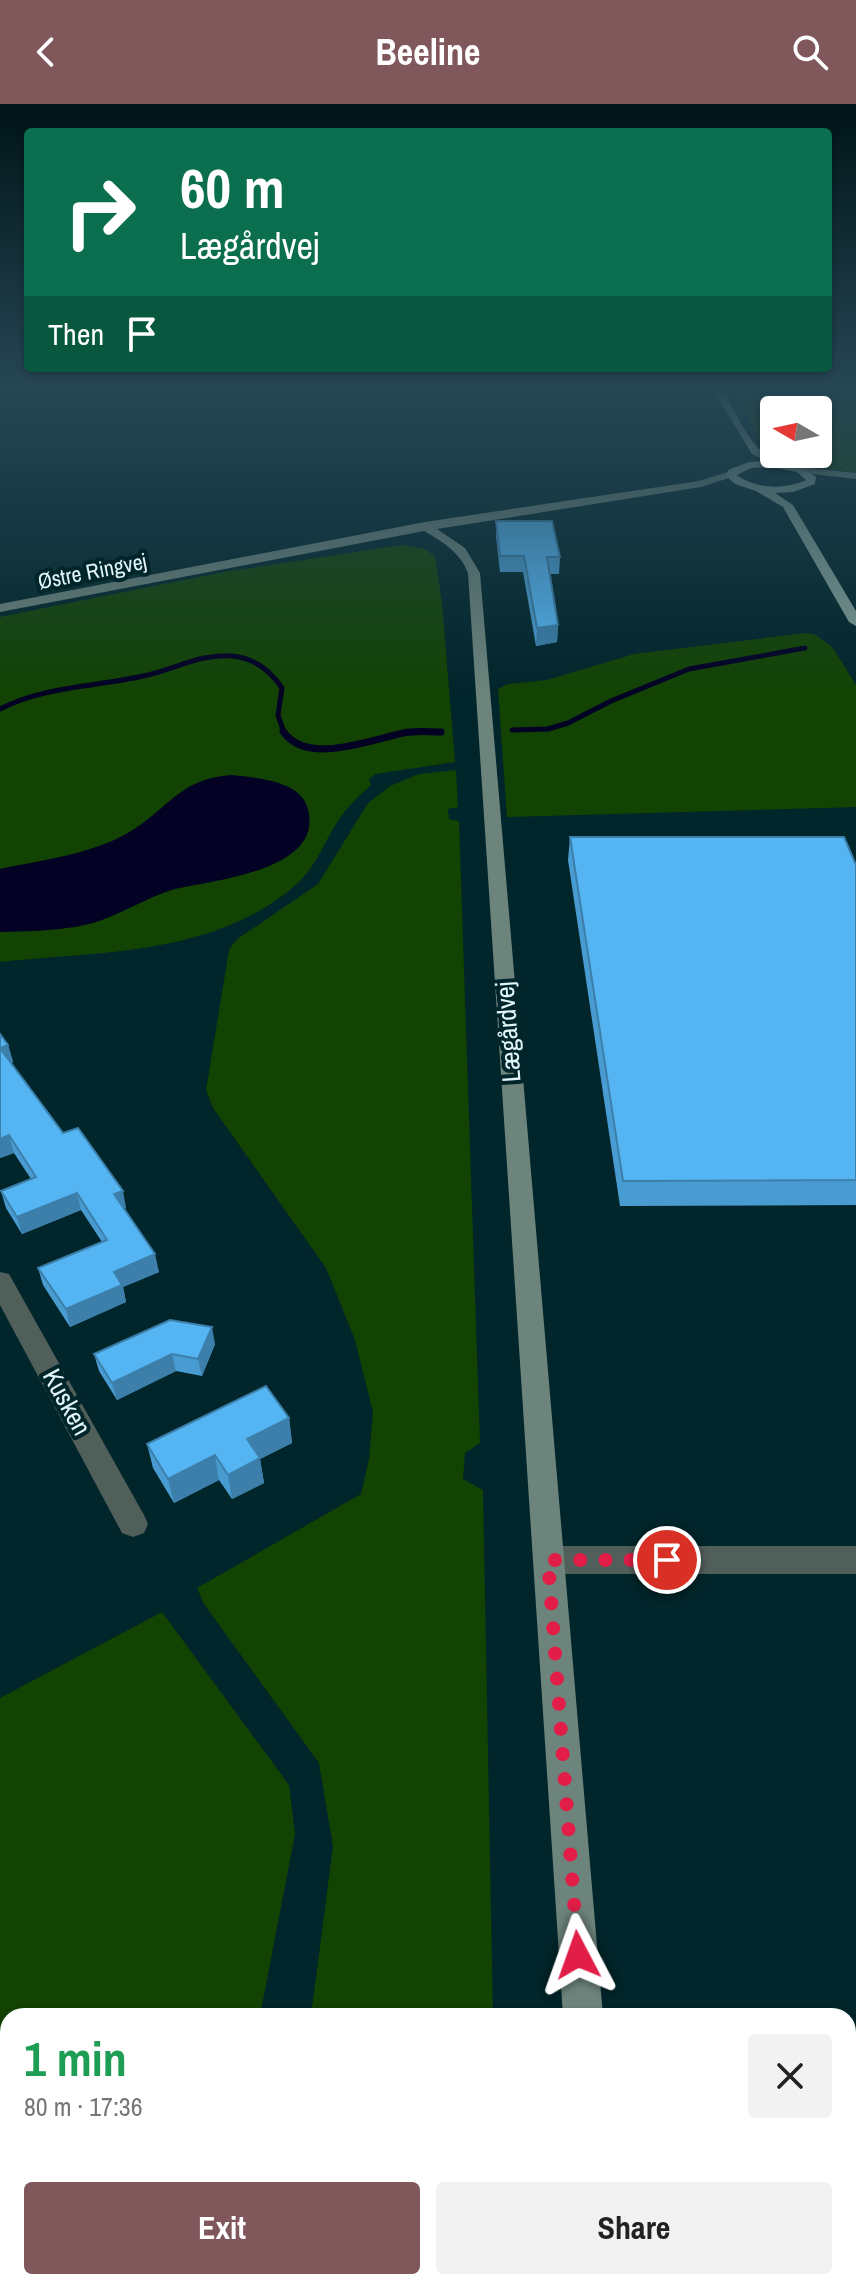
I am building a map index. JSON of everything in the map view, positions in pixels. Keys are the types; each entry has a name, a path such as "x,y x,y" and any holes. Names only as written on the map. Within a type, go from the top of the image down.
{"main road":[{"path":"758,490 787,505 856,622"},
{"path":"787,505 788,496 796,490"}],"street":[{"name":"Østre Ringvej","path":"0,608 239,562 664,490"},
{"name":"Østre Ringvej","path":"430,530 714,490"},
{"name":"Lægårdvej","path":"430,530 460,549 471,561 474,573 582,2008"},
{"name":"Kusken","path":"0,1281 133,1524"},
{"path":"548,1560 856,1560"}],"green space":[{"path":"402,545 424,549 435,556 442,603 455,762 376,774 369,779 371,785 342,816 305,876 266,907 232,925 157,946 0,962 0,617 224,572"},
{"path":"806,633 816,635 833,648 856,685 856,807 507,817 498,689 508,684 547,680 634,654"},
{"path":"456,770 458,807 448,809 449,819 459,821 480,1443 465,1453 463,1479 483,1490 493,2008 312,2008 333,1846 319,1763 204,1604 197,1588 361,1494 369,1459 373,1412 355,1340 326,1268 213,1108 206,1090 229,950 236,940 318,884 368,803 390,786 419,774"},
{"path":"162,1612 289,1785 295,1834 262,2008 0,2008 0,1698"}],"water":[{"path":"232,775 275,782 302,797 307,806 309,828 301,845 285,858 239,876 166,892 90,924 52,930 0,932 0,869 64,856 111,841 141,825 186,789 213,778"}],"building":[{"path":"496,521 552,521 560,557 547,557 558,625 537,628 524,556 500,556"},
{"path":"570,837 844,837 856,865 856,1180 623,1181"},
{"path":"0,1034 8,1045 0,1048"},
{"path":"0,1048 63,1133 78,1128 123,1191 114,1194 155,1254 114,1272 122,1285 66,1309 38,1268 107,1240 77,1193 17,1217 1,1191 36,1177 9,1135 0,1139"},
{"path":"170,1320 212,1327 198,1359 172,1354 112,1383 94,1354"},
{"path":"266,1386 289,1418 247,1439 260,1458 228,1475 215,1455 168,1479 147,1444"}],"waterway":[{"path":"512,730 548,729 568,723 611,701 689,669 805,648"},
{"path":"0,709 52,691 143,676 198,659 232,656 261,666 282,688 278,715 284,732"},
{"path":"284,732 294,742 325,749 405,733"},
{"path":"409,732 441,732 405,733 409,732"}],"route":[{"path":"578,1955 548,1560 667,1560"}]}
